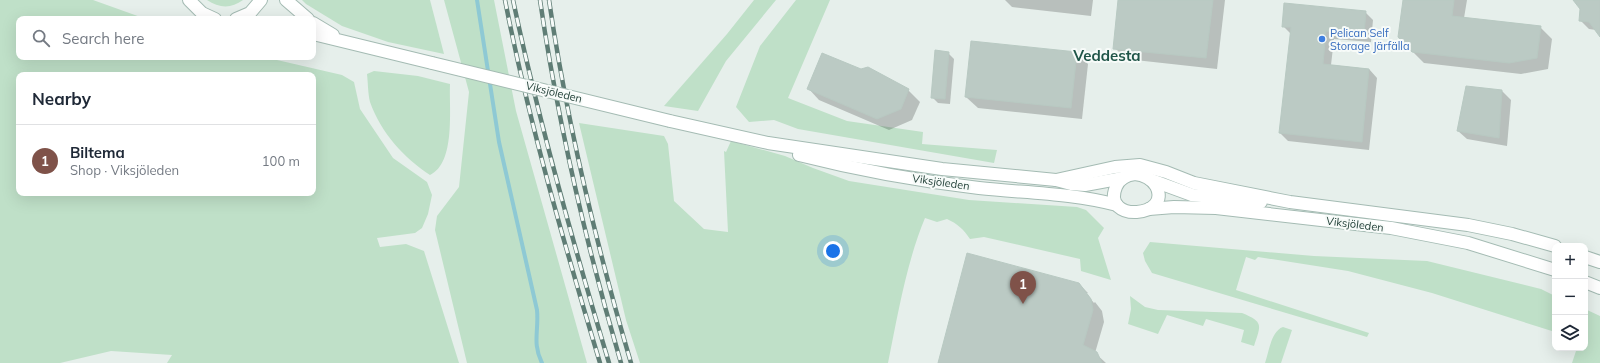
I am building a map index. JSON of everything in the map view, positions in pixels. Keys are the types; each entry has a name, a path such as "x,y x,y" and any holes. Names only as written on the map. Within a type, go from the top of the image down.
{"main road":[{"path":"189,0 202,14 208,16"},
{"path":"243,16 250,13 262,0"},
{"path":"286,0 305,16"},
{"name":"Viksjöleden","path":"316,25 341,40"},
{"name":"Viksjöleden","path":"316,35 768,144 942,170 1056,180 1071,184 1085,185 1123,178"},
{"name":"Viksjöleden","path":"768,144 831,163 892,175 953,185 1086,198 1118,206"},
{"name":"Viksjöleden","path":"1056,180 1115,167 1140,165 1194,182 1290,202 1468,225 1552,245"},
{"path":"1135,174 1144,176 1151,180 1156,188 1156,203 1149,209 1142,212 1133,213 1125,211 1118,206 1115,199 1115,189 1123,178 1135,174"},
{"name":"Viksjöleden","path":"1151,180 1192,195 1256,202 1290,202"},
{"name":"Viksjöleden","path":"1149,209 1174,207 1216,208 1376,226 1430,234 1468,243 1552,269"},
{"path":"1588,257 1600,262"},
{"path":"1588,283 1600,288"}],"green space":[{"path":"0,0 93,0 138,16 16,16 16,60 277,60 342,75 354,82 360,109 393,158 427,182 432,195 428,214 422,228 415,233 377,238 380,247 406,244 424,251 459,363 167,363 172,355 111,351 60,363 0,363"},
{"path":"207,0 243,0 234,5 220,6"},
{"path":"302,0 430,0 444,54 388,42 342,26"},
{"path":"444,0 494,0 516,111 587,363 467,363 435,230 437,216 459,187 469,92"},
{"path":"754,0 776,0 726,61 698,111 664,106 727,34"},
{"path":"796,0 830,0 788,98 847,121 923,132 922,144 997,150 994,163 798,129 774,120 749,122 736,107 760,46"},
{"path":"374,71 418,76 450,84 450,121 447,148 444,159 438,169 430,175 402,153 380,124 370,102 369,96 367,74"},
{"path":"579,123 664,136 668,144 674,201 704,229 728,232 724,151 726,152 731,141 785,156 849,181 969,200 1077,207 1086,210 1104,228 1098,238 1111,280 1081,271 1080,259 984,237 970,239 960,227 947,219 937,222 925,218 918,235 908,271 888,363 640,363 626,320"},
{"path":"1150,242 1314,256 1427,261 1541,289 1552,294 1552,331 1432,293 1348,271 1258,257 1255,260 1246,257 1236,290 1369,333 1367,337 1152,273 1145,261 1143,253"},
{"path":"1130,296 1145,307 1158,310 1242,313 1254,319 1259,325 1254,346 1241,342 1244,330 1206,319 1203,326 1167,315 1158,334 1128,324 1131,309"},
{"path":"1588,310 1600,316 1600,363 1572,363 1576,351 1588,351"},
{"path":"1283,327 1292,330 1281,363 1265,363 1273,337 1279,329"}],"building":[{"path":"1118,0 1213,0 1206,58 1113,49"},
{"path":"1403,0 1454,0 1452,16 1541,26 1537,58 1509,63 1412,52 1398,37"},
{"path":"1573,0 1600,0 1600,37 1589,22 1579,21 1580,9"},
{"path":"1284,3 1366,11 1364,35 1326,31 1323,64 1369,69 1362,142 1279,133 1291,27 1282,27"},
{"path":"971,41 1077,52 1071,108 965,97"},
{"path":"935,50 949,52 945,99 931,98"},
{"path":"822,53 861,69 868,67 909,89 901,109 877,119 807,89"},
{"path":"1466,86 1502,90 1499,138 1457,131"},
{"path":"967,253 1079,283 1091,299 1093,310 1083,345 1097,352 1102,363 938,363"}],"waterway":[{"path":"477,0 499,142 537,310 537,349 542,363"}],"railway":[{"path":"505,0 514,46 536,137 560,228 600,363"},
{"path":"513,0 557,183 609,363"},
{"path":"540,0 555,92 574,183 596,273 621,363"},
{"path":"549,0 564,92 594,228 631,363"}],"place":[{"name":"Pelican Self Storage Järfälla","path":"1322,39"},
{"name":"Biltema","path":"1023,304"}],"district":[{"name":"Veddesta","path":"1107,56"}]}
